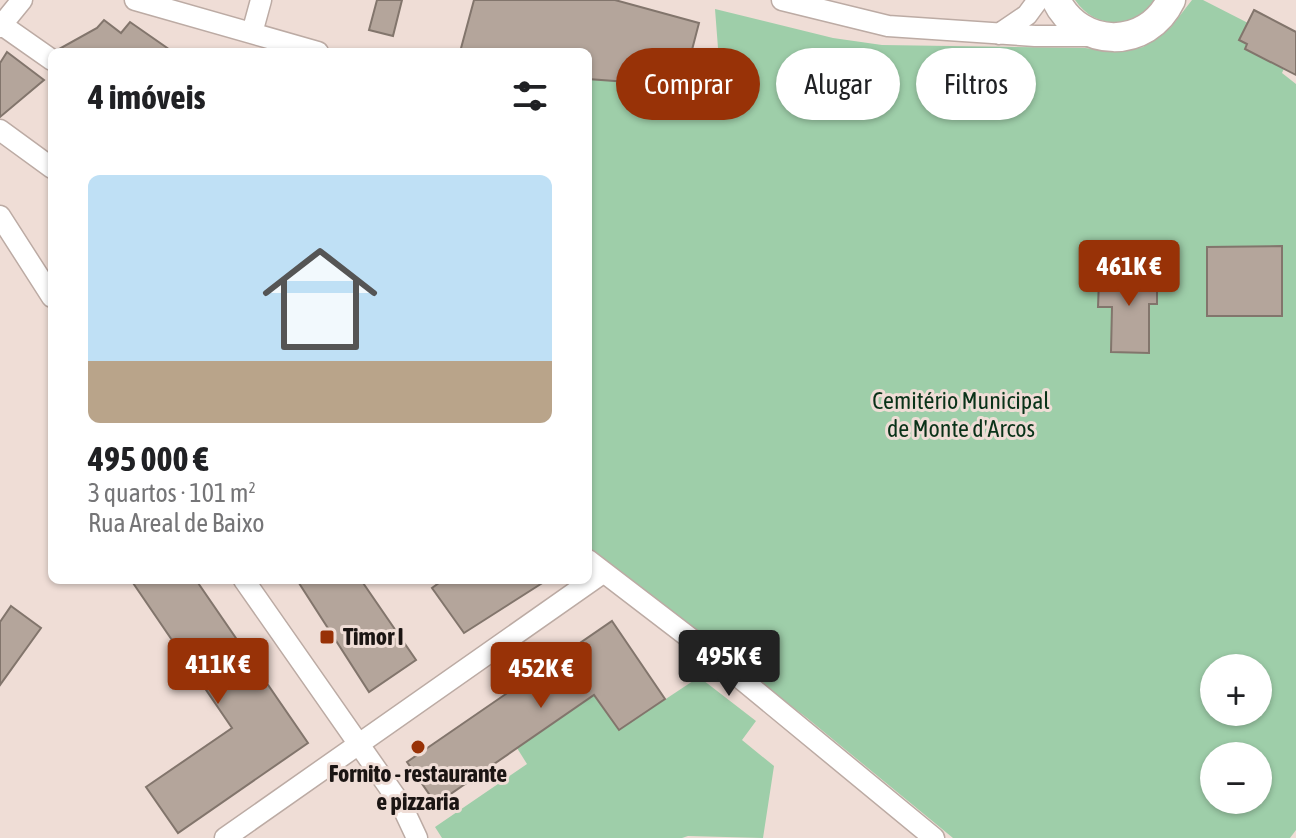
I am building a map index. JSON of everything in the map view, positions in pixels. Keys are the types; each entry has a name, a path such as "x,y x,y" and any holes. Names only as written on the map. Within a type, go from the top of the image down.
{"street":[{"path":"22,0 1,26 48,57"},
{"path":"135,0 304,48"},
{"path":"252,33 261,0"},
{"path":"782,0 888,26 1124,38 1138,33 1161,16 1171,0"},
{"path":"999,34 1027,15 1038,0"},
{"path":"1056,0 1080,29 1095,36"},
{"path":"0,130 48,165"},
{"path":"0,216 48,291"},
{"path":"596,566 712,655 934,838"},
{"path":"247,584 402,806 417,838"},
{"path":"225,838 333,765 572,584"}],"green space":[{"path":"1075,0 1155,0 1137,17 1115,22 1093,17"},
{"name":"Cemitério Municipal de Monte d'Arcos","path":"1192,0 1203,0 1248,23 1239,40 1286,64 1282,73 1296,84 1296,830 1290,838 953,838 807,718 592,555 592,78 616,81 616,120 760,120 760,48 718,48 715,9 833,38 882,45 1085,48 1119,52 1143,47 1171,27"},
{"path":"699,677 756,721 742,740 774,766 763,838 442,838 435,827 527,764 517,748 594,695 619,730"}],"building":[{"path":"377,0 402,0 393,36 369,30"},
{"path":"474,0 615,0 699,23 692,48 616,48 616,81 592,79 592,48 461,48"},
{"path":"1254,10 1296,32 1296,75 1245,49 1247,44 1239,40"},
{"path":"104,20 121,33 130,22 167,48 61,48 97,28"},
{"path":"7,52 44,80 0,117 0,63"},
{"path":"1282,246 1282,316 1207,316 1207,247"},
{"path":"1116,265 1141,265 1141,281 1157,282 1157,304 1149,304 1149,353 1111,352 1112,307 1098,307 1099,279 1116,279"},
{"path":"134,584 199,584 308,743 178,833 146,787 232,728"},
{"path":"300,584 364,584 416,660 369,692"},
{"path":"438,584 541,584 464,633 432,588"},
{"path":"11,606 41,628 0,685 0,622"},
{"path":"612,621 665,699 619,730 594,695 436,804 407,762"}],"place":[{"name":"Timor I","path":"327,637"},
{"name":"Fornito - restaurante e pizzaria","path":"418,747"}]}
